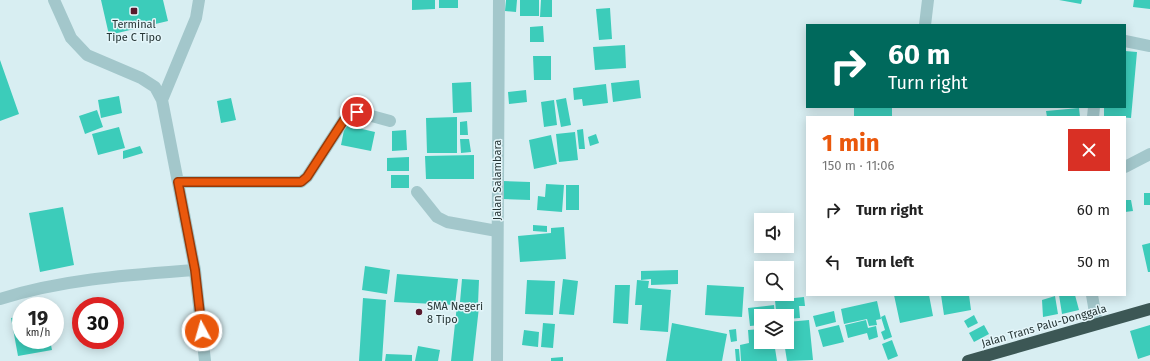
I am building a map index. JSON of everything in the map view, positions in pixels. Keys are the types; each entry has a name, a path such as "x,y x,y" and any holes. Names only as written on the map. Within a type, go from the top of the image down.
{"highway":[{"name":"Jalan Trans Palu-Donggala","path":"968,361 1150,309"}],"street":[{"path":"54,0 71,38 87,55 140,78 155,87 162,100 195,270 205,361"},
{"path":"162,100 196,18 199,0"},
{"name":"Jalan Salambara","path":"497,361 499,0"},
{"path":"925,24 928,0"},
{"path":"1126,41 1150,46"},
{"path":"178,182 301,182 307,177 344,120 357,112 390,121"},
{"path":"1126,166 1150,154"},
{"path":"417,192 436,217 447,222 497,231"},
{"path":"0,299 34,288 84,280 195,270"},
{"path":"1092,296 1097,324"}],"building":[{"name":"Terminal Tipe C Tipo","path":"101,0 163,0 168,21 109,35"},
{"path":"412,0 435,0 435,9 412,10"},
{"path":"439,0 458,0 458,8 439,8"},
{"path":"506,0 517,0 516,12 505,11"},
{"path":"520,0 539,0 539,16 520,16"},
{"path":"541,0 552,0 552,17 540,17"},
{"path":"1059,0 1082,0 1081,4"},
{"path":"1134,0 1150,0 1150,9 1133,7"},
{"path":"610,8 612,39 599,40 596,9"},
{"path":"543,26 544,42 530,42 530,27"},
{"path":"625,45 626,68 595,70 593,47"},
{"path":"1126,51 1137,52 1131,118 1126,118 1126,116 1104,116 1104,108 1126,108"},
{"path":"533,56 551,56 551,80 534,80"},
{"path":"0,60 19,114 0,121"},
{"path":"639,80 641,98 613,102 611,83"},
{"path":"471,82 472,112 453,113 452,83"},
{"path":"606,84 608,103 583,106 582,99 574,100 573,88"},
{"path":"526,90 527,102 509,104 508,92"},
{"path":"119,96 122,113 101,118 98,100"},
{"path":"231,98 236,120 221,123 217,101"},
{"path":"566,98 571,125 561,127 556,100"},
{"path":"554,100 557,125 544,127 541,102"},
{"path":"854,108 892,108 892,116 854,116"},
{"path":"1079,108 1080,116 1047,116 1046,111"},
{"path":"97,110 103,127 85,134 79,116"},
{"path":"457,117 457,153 427,153 426,118"},
{"path":"467,121 468,135 460,135 460,122"},
{"path":"345,125 375,132 371,151 341,145"},
{"path":"119,127 125,148 98,155 92,134"},
{"path":"583,129 585,149 579,149 577,130"},
{"path":"406,130 407,150 392,151 392,131"},
{"path":"575,132 578,160 559,162 556,134"},
{"path":"596,134 599,143 590,146 588,137"},
{"path":"551,135 557,164 534,169 529,140"},
{"path":"460,139 469,139 471,152 461,153"},
{"path":"140,146 143,153 123,159 123,151"},
{"path":"474,155 474,179 426,179 425,156"},
{"path":"409,157 409,171 387,171 387,158"},
{"path":"391,175 409,175 409,188 391,188"},
{"path":"503,181 530,182 530,200 502,199"},
{"path":"546,184 564,185 562,212 537,210 538,196 545,197"},
{"path":"566,185 579,185 579,210 566,210"},
{"path":"1144,193 1150,193 1150,205 1144,205"},
{"path":"1126,200 1131,200 1133,211 1126,212"},
{"path":"63,207 74,265 40,272 29,213"},
{"path":"533,225 547,226 547,232 533,231"},
{"path":"564,227 566,259 520,262 518,236 551,233 551,228"},
{"path":"1150,243 1150,272 1148,272 1142,245"},
{"path":"365,266 390,270 387,294 362,290"},
{"path":"678,270 678,284 651,285 651,279 641,280 641,271"},
{"path":"397,274 458,279 455,305 394,302"},
{"path":"462,279 479,280 478,304 460,302"},
{"path":"563,279 578,281 574,315 559,314"},
{"path":"527,280 555,281 553,315 525,314"},
{"path":"637,280 649,281 648,288 671,290 668,332 640,330 642,305 635,305"},
{"path":"615,285 630,285 628,324 613,323"},
{"path":"707,285 744,287 742,317 705,315"},
{"path":"894,296 929,296 933,316 900,323"},
{"path":"941,296 969,296 971,310 944,315"},
{"path":"1055,296 1058,314 1043,317 1042,300"},
{"path":"1059,296 1075,296 1079,310 1062,314"},
{"path":"804,297 805,306 799,306 800,318 794,318 794,309 776,309 775,301 794,301 794,298"},
{"path":"363,298 386,300 382,361 359,361"},
{"path":"877,301 881,319 876,320 877,325 869,326 867,319 844,324 841,309"},
{"path":"457,305 479,307 473,361 451,361"},
{"path":"774,305 774,309 754,309 754,326 750,326 748,308"},
{"path":"834,311 836,322 816,327 813,316"},
{"path":"885,315 892,337 884,340 881,332 885,330 881,317"},
{"path":"974,315 978,323 968,328 964,321"},
{"path":"809,320 813,360 787,361 785,349 794,349 794,321"},
{"path":"866,320 868,328 876,326 878,337 869,340 867,333 848,338 845,325"},
{"path":"543,323 555,324 553,348 541,347"},
{"path":"672,323 727,334 722,361 666,361"},
{"path":"839,325 844,342 823,347 818,330"},
{"path":"984,325 989,334 974,342 969,333"},
{"path":"1150,325 1150,355 1138,359 1130,331"},
{"path":"736,329 737,341 731,342 729,330"},
{"path":"524,330 539,332 538,347 522,345"},
{"path":"748,330 754,330 754,349 775,349 777,361 741,361 740,345 749,343"},
{"path":"892,340 898,356 888,360 882,344"},
{"path":"418,346 440,350 438,361 415,361"},
{"path":"17,349 52,350 18,356"},
{"path":"735,349 739,349 740,361 736,361"},
{"path":"386,354 412,355 412,361 385,361"},
{"path":"563,357 563,361 551,361 551,358"}],"place":[{"name":"Terminal Tipe C Tipo","path":"134,11"},
{"name":"SMA Negeri 8 Tipo","path":"419,312"}],"route":[{"path":"202,331 195,270 178,182 301,182 307,177 344,120 357,112"}]}
